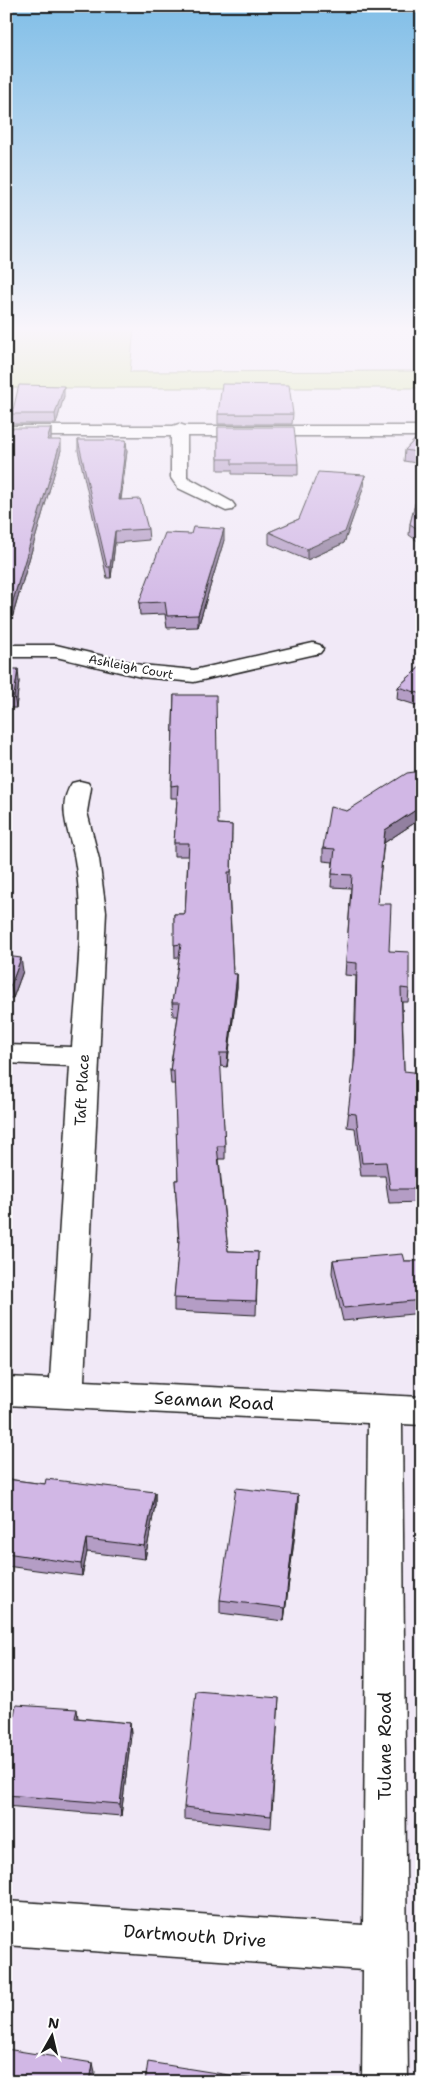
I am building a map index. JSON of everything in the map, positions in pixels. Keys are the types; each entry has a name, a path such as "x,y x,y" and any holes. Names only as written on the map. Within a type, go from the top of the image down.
{"street":[{"path":"179,429 179,478 184,484 226,506"},
{"path":"6,431 179,429 422,431"},
{"name":"Ashleigh Court","path":"6,651 56,651 141,671 194,676 313,649"},
{"name":"Taft Place","path":"66,1394 93,912 87,859 80,838 75,812 80,788"},
{"path":"6,1054 84,1057"},
{"name":"Seaman Road","path":"6,1391 404,1410"},
{"name":"Tulane Road","path":"385,2082 385,1949 404,1410"},
{"name":"Dartmouth Drive","path":"6,1923 385,1949"}],"building":[{"path":"218,427 294,427 298,464 232,464 232,459 218,459"},
{"path":"8,428 51,428 47,440 61,440 11,607 6,607 6,435"},
{"path":"422,432 422,453 405,450"},
{"path":"78,440 126,440 119,500 140,499 148,529 115,531 110,567 107,567"},
{"path":"318,472 365,475 345,532 307,549 269,532 299,519"},
{"path":"422,477 422,532 410,524"},
{"path":"193,527 224,529 198,615 167,616 165,602 139,603 165,533 191,534"},
{"path":"422,665 422,694 398,687"},
{"path":"6,669 18,669 14,696 6,696"},
{"path":"174,695 216,695 218,824 232,825 231,872 228,872 233,974 237,974 228,1053 220,1053 225,1146 217,1146 228,1251 258,1252 256,1301 174,1298 179,1241 175,1180 178,1180 174,1071 170,1071 180,1003 172,1003 181,944 174,945 174,914 185,914 189,843 174,843 178,785 171,786"},
{"path":"422,771 422,806 385,830 377,904 391,904 389,951 409,952 409,989 401,988 404,1071 422,1073 419,1143 422,1143 422,1189 390,1189 386,1162 362,1163 356,1114 348,1113 355,1056 357,963 346,962 352,875 332,874 335,849 323,848 330,807 347,811 407,773"},
{"path":"6,956 21,958 11,985 6,984"},
{"path":"402,1254 404,1261 422,1261 422,1300 344,1308 333,1260"},
{"path":"6,1479 45,1484 46,1479 155,1492 144,1546 86,1539 81,1564 6,1553"},
{"path":"236,1488 298,1495 285,1608 220,1600"},
{"path":"196,1691 279,1698 271,1816 184,1807"},
{"path":"16,1705 77,1709 75,1718 130,1723 120,1804 6,1795 6,1759"},
{"path":"6,2049 93,2063 90,2082 6,2082"},
{"path":"148,2062 272,2082 145,2082"}]}
